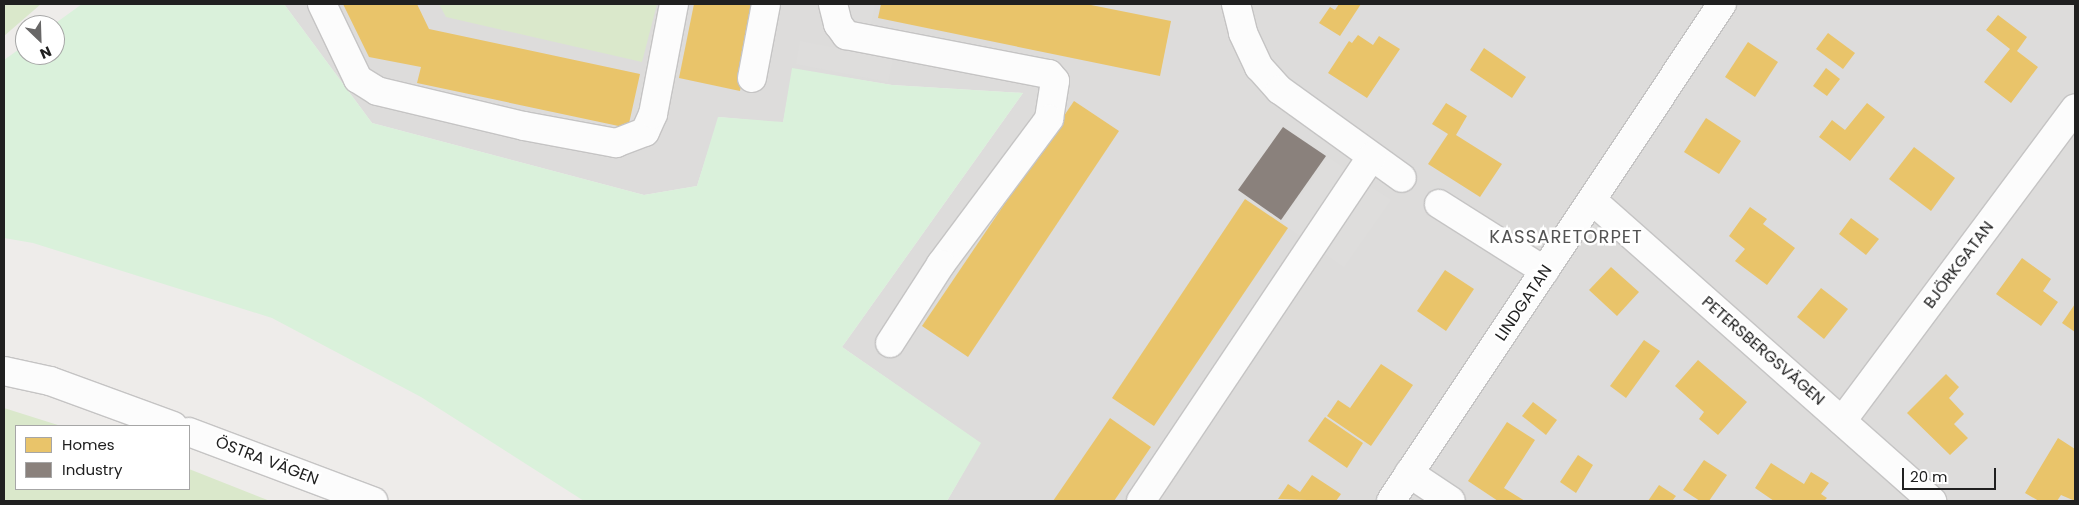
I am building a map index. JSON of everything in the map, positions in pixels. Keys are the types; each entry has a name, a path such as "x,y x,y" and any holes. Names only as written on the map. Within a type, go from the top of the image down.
{"street":[{"path":"322,4 358,79 377,91 524,126 616,143 645,132 653,114 674,4"},
{"path":"752,78 766,4"},
{"path":"833,4 838,24 846,35 1049,74 1055,81 1049,119 941,264 890,343"},
{"path":"1238,4 1243,33 1259,67 1280,90 1402,178"},
{"name":"LINDGATAN","path":"1391,501 1593,201 1722,4"},
{"name":"BJÖRKGATAN","path":"1842,422 2075,108"},
{"path":"1141,501 1371,157"},
{"name":"PETERSBERGSVÄGEN","path":"1593,201 1932,501"},
{"path":"1440,204 1545,271"},
{"path":"4,370 50,381 170,425"},
{"name":"ÖSTRA VÄGEN","path":"190,432 373,501"},
{"path":"1410,474 1451,501"}],"shaded area":[{"path":"284,4 2075,4 2075,501 947,501 980,443 842,347 1023,93 892,85 793,69 783,123 719,117 697,186 644,195 372,123"},
{"path":"845,4 875,4 871,25 842,19"},
{"path":"800,41 893,59 888,82 796,64"},
{"path":"1328,157 1348,171 1302,237 1282,224"},
{"path":"1368,185 1391,200 1344,267 1325,254"}],"green space":[{"path":"5,4 41,4 28,15 15,15 15,26 4,36"},
{"path":"82,4 284,4 372,123 644,195 697,186 718,117 783,122 792,68 892,85 1023,93 842,347 981,443 947,501 584,501 421,397 272,318 33,243 4,238 4,60 15,52 15,65 65,65 65,16"},
{"path":"439,4 657,4 642,62 446,17"},
{"path":"4,408 58,425 15,425 15,490 190,490 190,469 270,501 4,501"}],"building: Homes":[{"path":"343,4 417,4 429,29 640,74 628,128 417,83 421,67 369,57"},
{"path":"694,4 757,4 740,91 679,78"},
{"path":"881,4 1086,4 1171,21 1160,76 878,18"},
{"path":"1339,4 1361,4 1340,36 1319,23 1330,7 1335,10"},
{"path":"1998,15 2027,37 2017,51 2038,67 2011,103 1984,82 2010,49 1986,30"},
{"path":"1828,33 1855,53 1843,69 1816,49"},
{"path":"1358,35 1373,45 1379,36 1400,49 1367,98 1328,73 1349,41 1352,43"},
{"path":"1748,42 1778,62 1755,97 1725,77"},
{"path":"1484,48 1526,77 1512,98 1470,70"},
{"path":"1826,68 1840,79 1827,96 1813,86"},
{"path":"1074,101 1119,131 968,357 922,326"},
{"path":"1446,103 1467,116 1456,135 1502,164 1480,197 1428,164 1448,134 1432,124"},
{"path":"1867,103 1885,117 1850,161 1819,137 1832,120 1845,130"},
{"path":"1706,118 1741,141 1719,174 1684,152"},
{"path":"1914,147 1955,178 1931,211 1889,179"},
{"path":"1245,199 1288,228 1154,426 1112,398"},
{"path":"1750,207 1767,219 1763,224 1795,248 1767,285 1735,261 1745,249 1729,236"},
{"path":"1851,218 1879,239 1866,255 1839,234"},
{"path":"2022,258 2051,279 2043,291 2058,302 2041,326 1996,294"},
{"path":"1611,267 1639,292 1617,316 1589,290"},
{"path":"1445,270 1474,289 1446,331 1417,311"},
{"path":"1821,288 1848,309 1824,339 1797,317"},
{"path":"2075,304 2075,332 2062,323"},
{"path":"1644,340 1660,351 1626,398 1610,386"},
{"path":"1698,360 1747,402 1718,435 1699,419 1704,412 1675,386"},
{"path":"1381,364 1413,385 1371,446 1327,416 1338,400 1350,408"},
{"path":"1946,374 1959,387 1949,398 1964,414 1954,424 1968,438 1950,455 1907,413"},
{"path":"1533,402 1557,420 1546,435 1522,416"},
{"path":"1325,417 1363,443 1347,468 1308,441"},
{"path":"1110,418 1151,447 1114,501 1053,501"},
{"path":"1507,422 1535,440 1504,488 1525,501 1498,501 1468,481"},
{"path":"2058,438 2075,449 2075,501 2061,495 2057,501 2039,501 2025,493"},
{"path":"1578,455 1593,465 1576,493 1560,482"},
{"path":"1704,460 1727,475 1709,501 1700,501 1683,490"},
{"path":"1771,463 1804,484 1811,472 1829,483 1821,494 1827,498 1824,501 1774,501 1755,488"},
{"path":"1312,475 1341,494 1336,501 1278,499 1288,484 1300,492"},
{"path":"1659,485 1676,496 1672,501 1648,501"}],"building: Industry":[{"path":"1283,127 1326,156 1281,220 1238,190"}],"district":[{"name":"KASSARETORPET","path":"1566,237"}]}
